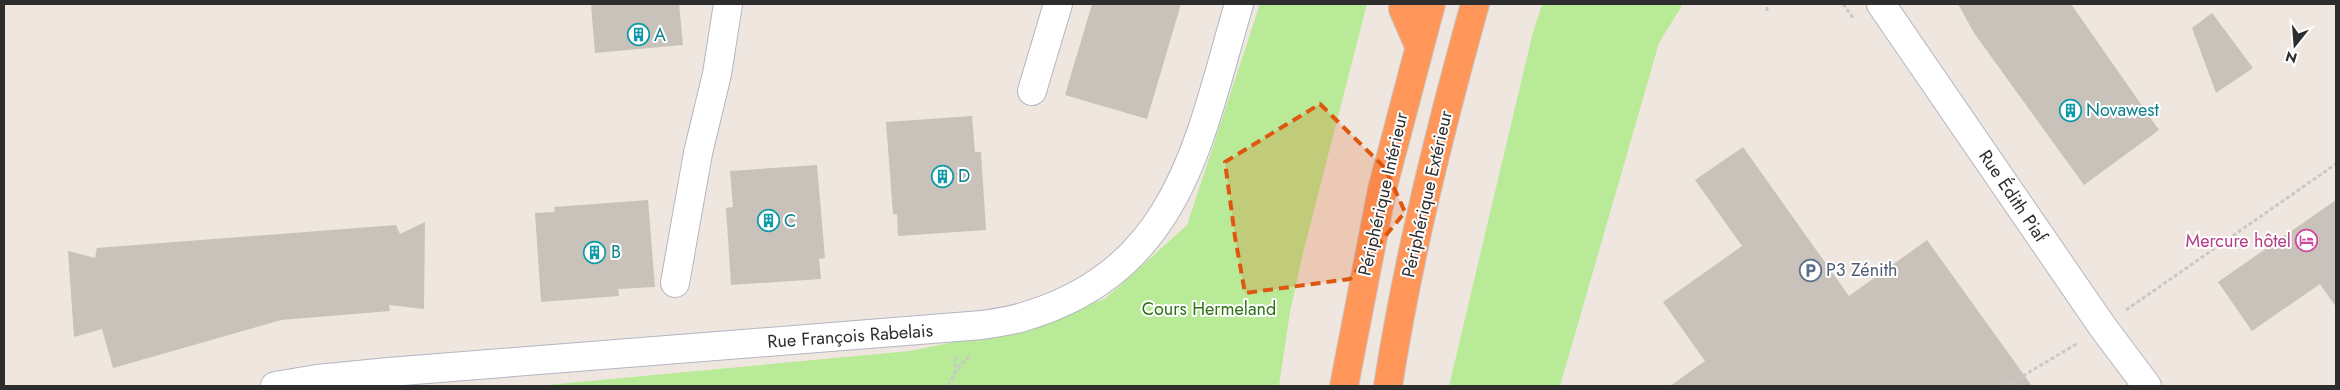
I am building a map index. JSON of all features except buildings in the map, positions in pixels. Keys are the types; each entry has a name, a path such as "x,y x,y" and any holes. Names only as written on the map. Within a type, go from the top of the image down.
{"highway":[{"path":"1404,4 1403,9 1419,46"},
{"name":"Périphérique Intérieur","path":"1344,386 1380,199 1430,4"},
{"name":"Périphérique Extérieur","path":"1388,386 1419,221 1436,149 1475,4"}],"street":[{"path":"675,283 698,153 717,74 728,4"},
{"path":"1032,91 1058,4"},
{"name":"Rue François Rabelais","path":"275,386 317,379 389,372 982,325 1022,318 1051,307 1077,295 1112,272 1136,250 1173,200 1195,154 1239,4"},
{"name":"Rue Édith Piaf","path":"1881,4 2102,326 2147,386"}],"path":[{"path":"1767,4 1767,11"},
{"path":"2123,312 2336,164"},
{"path":"2006,386 2082,341"},
{"path":"948,386 956,371"}],"highlighted area":[{"path":"1320,104 1385,168 1405,212 1350,279 1245,293 1225,162"}],"green space":[{"name":"Cours Hermeland","path":"1260,4 1367,4 1304,249 1290,312 1279,386 536,386 910,351 1043,324 1106,298 1187,225"},
{"path":"1542,4 1683,4 1659,43 1560,386 1449,386 1532,36"}],"place":[{"name":"A","path":"638,35"},
{"name":"Novawest","path":"2070,110"},
{"name":"D","path":"942,176"},
{"name":"C","path":"768,221"},
{"name":"Mercure hôtel","path":"2307,241"},
{"name":"B","path":"595,252"},
{"name":"P3 Zénith","path":"1810,270"}]}
